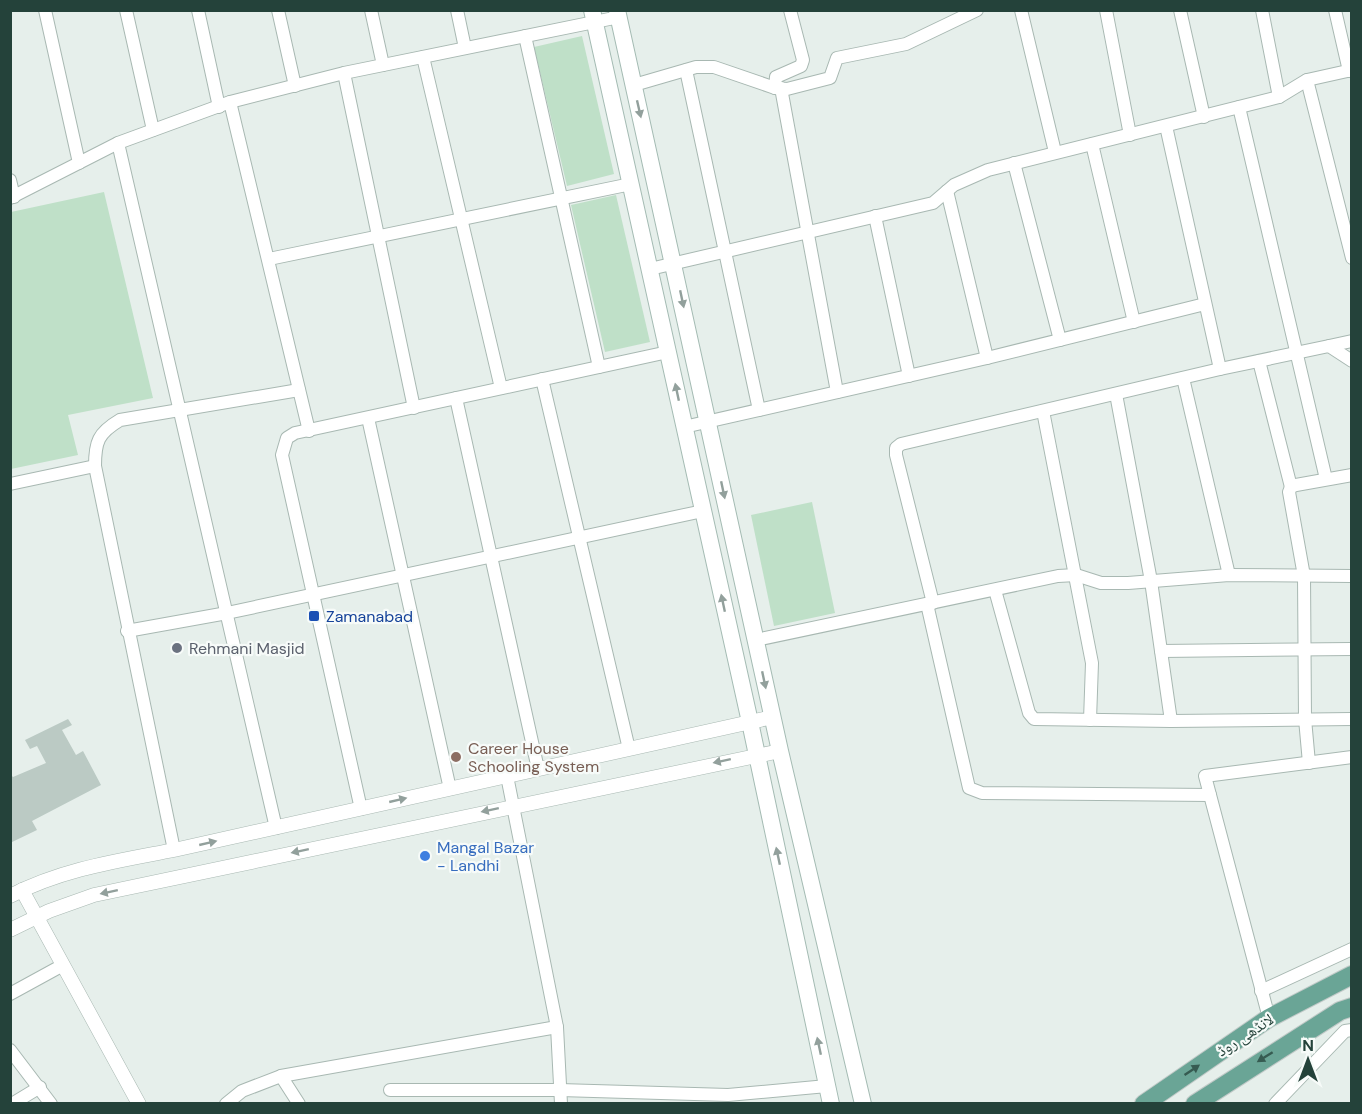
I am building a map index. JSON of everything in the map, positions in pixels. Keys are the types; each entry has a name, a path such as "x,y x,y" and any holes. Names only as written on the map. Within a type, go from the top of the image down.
{"main road":[{"path":"618,14 780,751 863,1104"},
{"path":"593,16 750,722 831,1104"},
{"name":"لانڈھی روڈ","path":"1144,1104 1269,1018 1352,975"},
{"name":"لانڈھی روڈ","path":"1195,1104 1340,1011 1352,1007"}],"street":[{"path":"45,10 79,163"},
{"path":"126,10 153,130"},
{"path":"198,10 269,259 309,431"},
{"path":"278,10 295,86"},
{"path":"371,10 383,65"},
{"path":"457,10 465,48"},
{"path":"790,10 803,60 801,66 776,77 837,392"},
{"path":"634,85 686,70 714,67 778,88 830,78 837,58 906,44 977,10"},
{"path":"1021,10 1055,152"},
{"path":"1106,10 1130,135"},
{"path":"1180,10 1204,117"},
{"path":"1262,10 1280,97"},
{"path":"650,270 933,202 954,185 988,170 1280,97 1307,80 1350,70 1335,10"},
{"path":"10,180 13,197 118,143 225,105 344,73 525,36 593,16 618,14"},
{"path":"525,36 598,367"},
{"path":"423,57 501,388"},
{"path":"686,70 723,253 759,410"},
{"path":"344,73 414,408"},
{"path":"1307,80 1351,252"},
{"path":"1239,108 1326,479"},
{"path":"1166,126 1220,369"},
{"path":"118,143 276,828"},
{"path":"1092,144 1134,322"},
{"path":"1014,163 1060,340"},
{"path":"269,259 631,184"},
{"path":"947,191 987,358"},
{"path":"875,216 909,376"},
{"path":"684,427 987,358 1205,304"},
{"path":"1210,795 974,791 966,783 896,448 901,444 1220,369 1352,341"},
{"path":"1329,346 1352,360"},
{"path":"361,809 282,455 287,438 309,431 668,352"},
{"path":"1259,361 1291,487 1290,498 1304,576 1305,719 1309,763"},
{"path":"1183,378 1229,575"},
{"path":"543,379 629,749"},
{"path":"174,850 127,631 95,466 95,443 104,429 120,420 181,412 299,390"},
{"path":"1116,394 1151,581 1171,721"},
{"path":"456,398 493,557 538,770"},
{"path":"1043,411 1092,663 1090,720"},
{"path":"368,418 450,789"},
{"path":"10,484 95,466"},
{"path":"1291,487 1352,475"},
{"path":"127,631 227,613 703,511"},
{"path":"756,640 1076,574 1101,583 1229,575 1352,576"},
{"path":"995,590 1031,717 1039,720 1352,719"},
{"path":"1161,651 1352,649"},
{"path":"139,1104 38,917 16,893 86,866 276,828 773,717"},
{"path":"10,930 94,896 514,805 756,754 780,751"},
{"path":"1269,1018 1205,776 1352,757"},
{"path":"507,776 557,1027 561,1104"},
{"path":"1262,991 1352,950"},
{"path":"10,994 63,965"},
{"path":"226,1104 242,1091 281,1076 557,1027"},
{"path":"1275,1104 1345,1031 1352,1030"},
{"path":"10,1050 51,1104"},
{"path":"281,1076 299,1104"},
{"path":"390,1090 560,1090 728,1099 827,1086"},
{"path":"12,1104 40,1087"}],"green space":[{"path":"582,36 614,174 567,186 534,47"},
{"path":"104,192 153,398 68,415 78,455 11,469 11,212"},
{"path":"616,195 650,342 605,352 571,205"},
{"path":"812,502 835,613 774,626 751,515"}],"building":[{"path":"68,719 72,725 62,730 76,755 83,751 101,785 32,821 37,830 10,843 10,774 13,777 46,763 37,746 30,749 25,740"}],"place":[{"name":"Zamanabad","path":"314,616"},
{"name":"Rehmani Masjid","path":"177,648"},
{"name":"Career House Schooling System","path":"456,757"},
{"name":"Mangal Bazar - Landhi","path":"425,856"}]}
